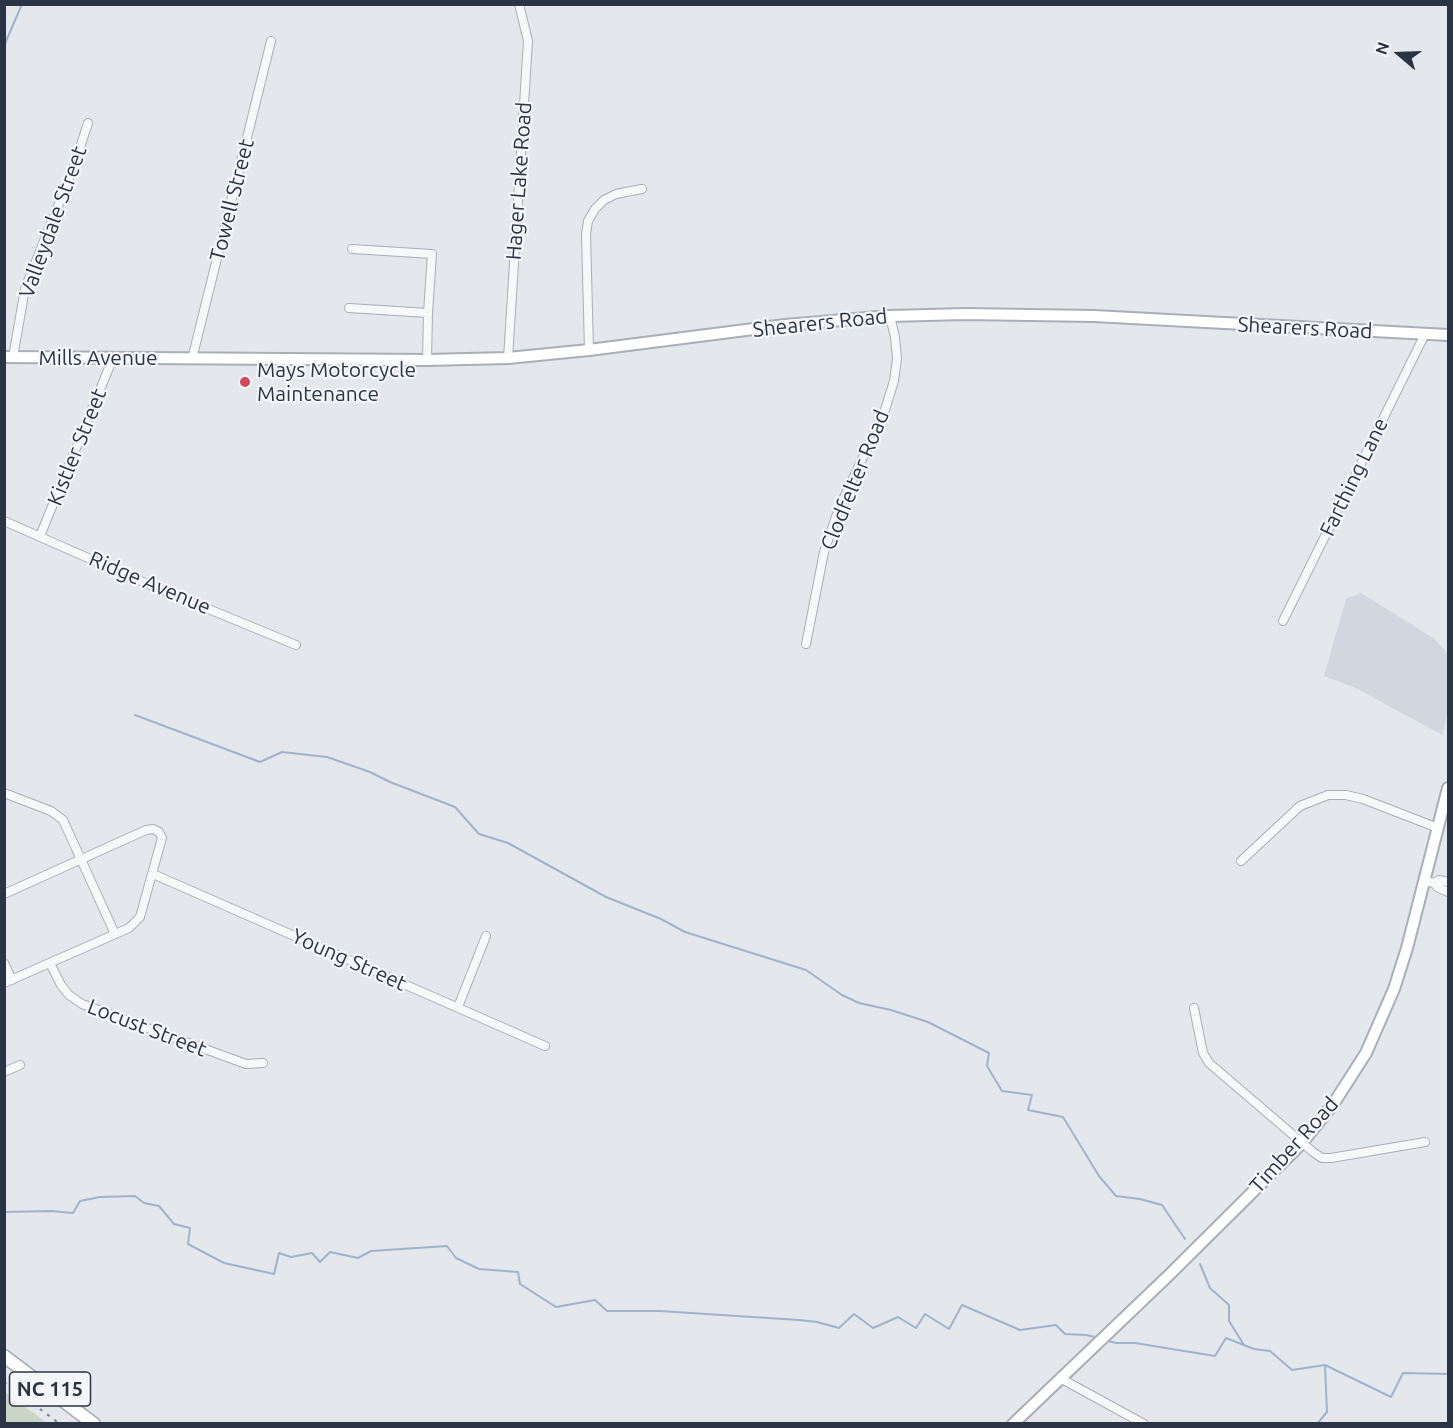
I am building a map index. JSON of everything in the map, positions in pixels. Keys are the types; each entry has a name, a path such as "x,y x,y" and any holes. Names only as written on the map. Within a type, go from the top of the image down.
{"main road":[{"name":"NC 115","path":"4,1356 94,1424"}],"street":[{"name":"Hager Lake Road","path":"508,358 528,41 519,4"},
{"name":"Towell Street","path":"192,359 272,41"},
{"name":"Valleydale Street","path":"9,357 25,289 75,163 88,123"},
{"path":"589,350 586,234 588,221 604,200 616,194 642,189"},
{"path":"352,249 432,254 428,360"},
{"path":"349,308 428,313"},
{"name":"Shearers Road","path":"192,359 508,358 785,325 890,316 965,314 1094,316 1449,335"},
{"name":"Clodfelter Road","path":"806,644 824,552 839,508 884,413 894,381 897,359 890,316"},
{"name":"Farthing Lane","path":"1283,621 1425,334"},
{"name":"Mills Avenue","path":"9,357 192,359"},
{"name":"Kistler Street","path":"40,536 113,358"},
{"name":"Ridge Avenue","path":"4,521 138,580 296,645"},
{"name":"Timber Road","path":"1013,1424 1167,1277 1301,1144 1351,1079 1382,1019 1407,948 1429,882 1438,828 1449,788"},
{"path":"4,793 51,811 63,820 116,934"},
{"path":"1241,861 1300,806 1328,795 1346,795 1363,799 1438,828"},
{"path":"4,802 15,797"},
{"path":"4,894 146,830 153,829 159,832 162,838 140,917 129,928 8,981 4,963"},
{"name":"Young Street","path":"153,874 545,1046"},
{"path":"1429,882 1439,880 1449,882"},
{"path":"1429,882 1449,892"},
{"path":"458,1007 486,936"},
{"name":"Locust Street","path":"50,963 69,995 82,1005 246,1064 263,1063"},
{"path":"1194,1008 1203,1053 1209,1063 1301,1144 1322,1158 1425,1142"},
{"path":"4,1071 20,1065"},
{"path":"1060,1378 1144,1424"}],"shaded area":[{"path":"1361,593 1435,639 1448,654 1448,711 1442,735 1356,688 1324,676 1346,599"}],"green space":[{"path":"5,1392 47,1423 5,1423"}],"waterway":[{"path":"4,46 22,4"},
{"path":"135,715 260,762 282,752 327,757 370,772 455,807 479,834 508,843 606,897 661,919 685,932 806,970 842,995 859,1003 928,1022 989,1053 987,1066 1002,1091 1032,1095 1028,1110 1063,1117 1099,1176 1116,1196 1162,1205 1185,1239"},
{"path":"4,1212 73,1213 80,1201 100,1197 135,1196 144,1203 159,1206 174,1224 190,1228 188,1244 224,1263 274,1274 279,1253 291,1257 312,1253 320,1262 330,1252 358,1258 371,1251 447,1246 456,1258 479,1269 518,1272 520,1284 556,1307 595,1300 607,1311 660,1311 799,1320 839,1328 854,1314 873,1328 898,1317 916,1328 925,1314 949,1329 962,1305 1020,1330 1056,1325 1065,1334 1095,1337"},
{"path":"1200,1264 1210,1288 1229,1305 1229,1321 1244,1345"},
{"path":"1108,1341 1215,1356 1226,1338 1254,1349 1270,1351 1292,1370 1325,1365 1391,1397 1403,1373 1448,1374"},
{"path":"1317,1424 1327,1412 1325,1365"}],"railway":[{"path":"4,1382 60,1424"}],"place":[{"name":"Mays Motorcycle Maintenance","path":"245,382"}]}
